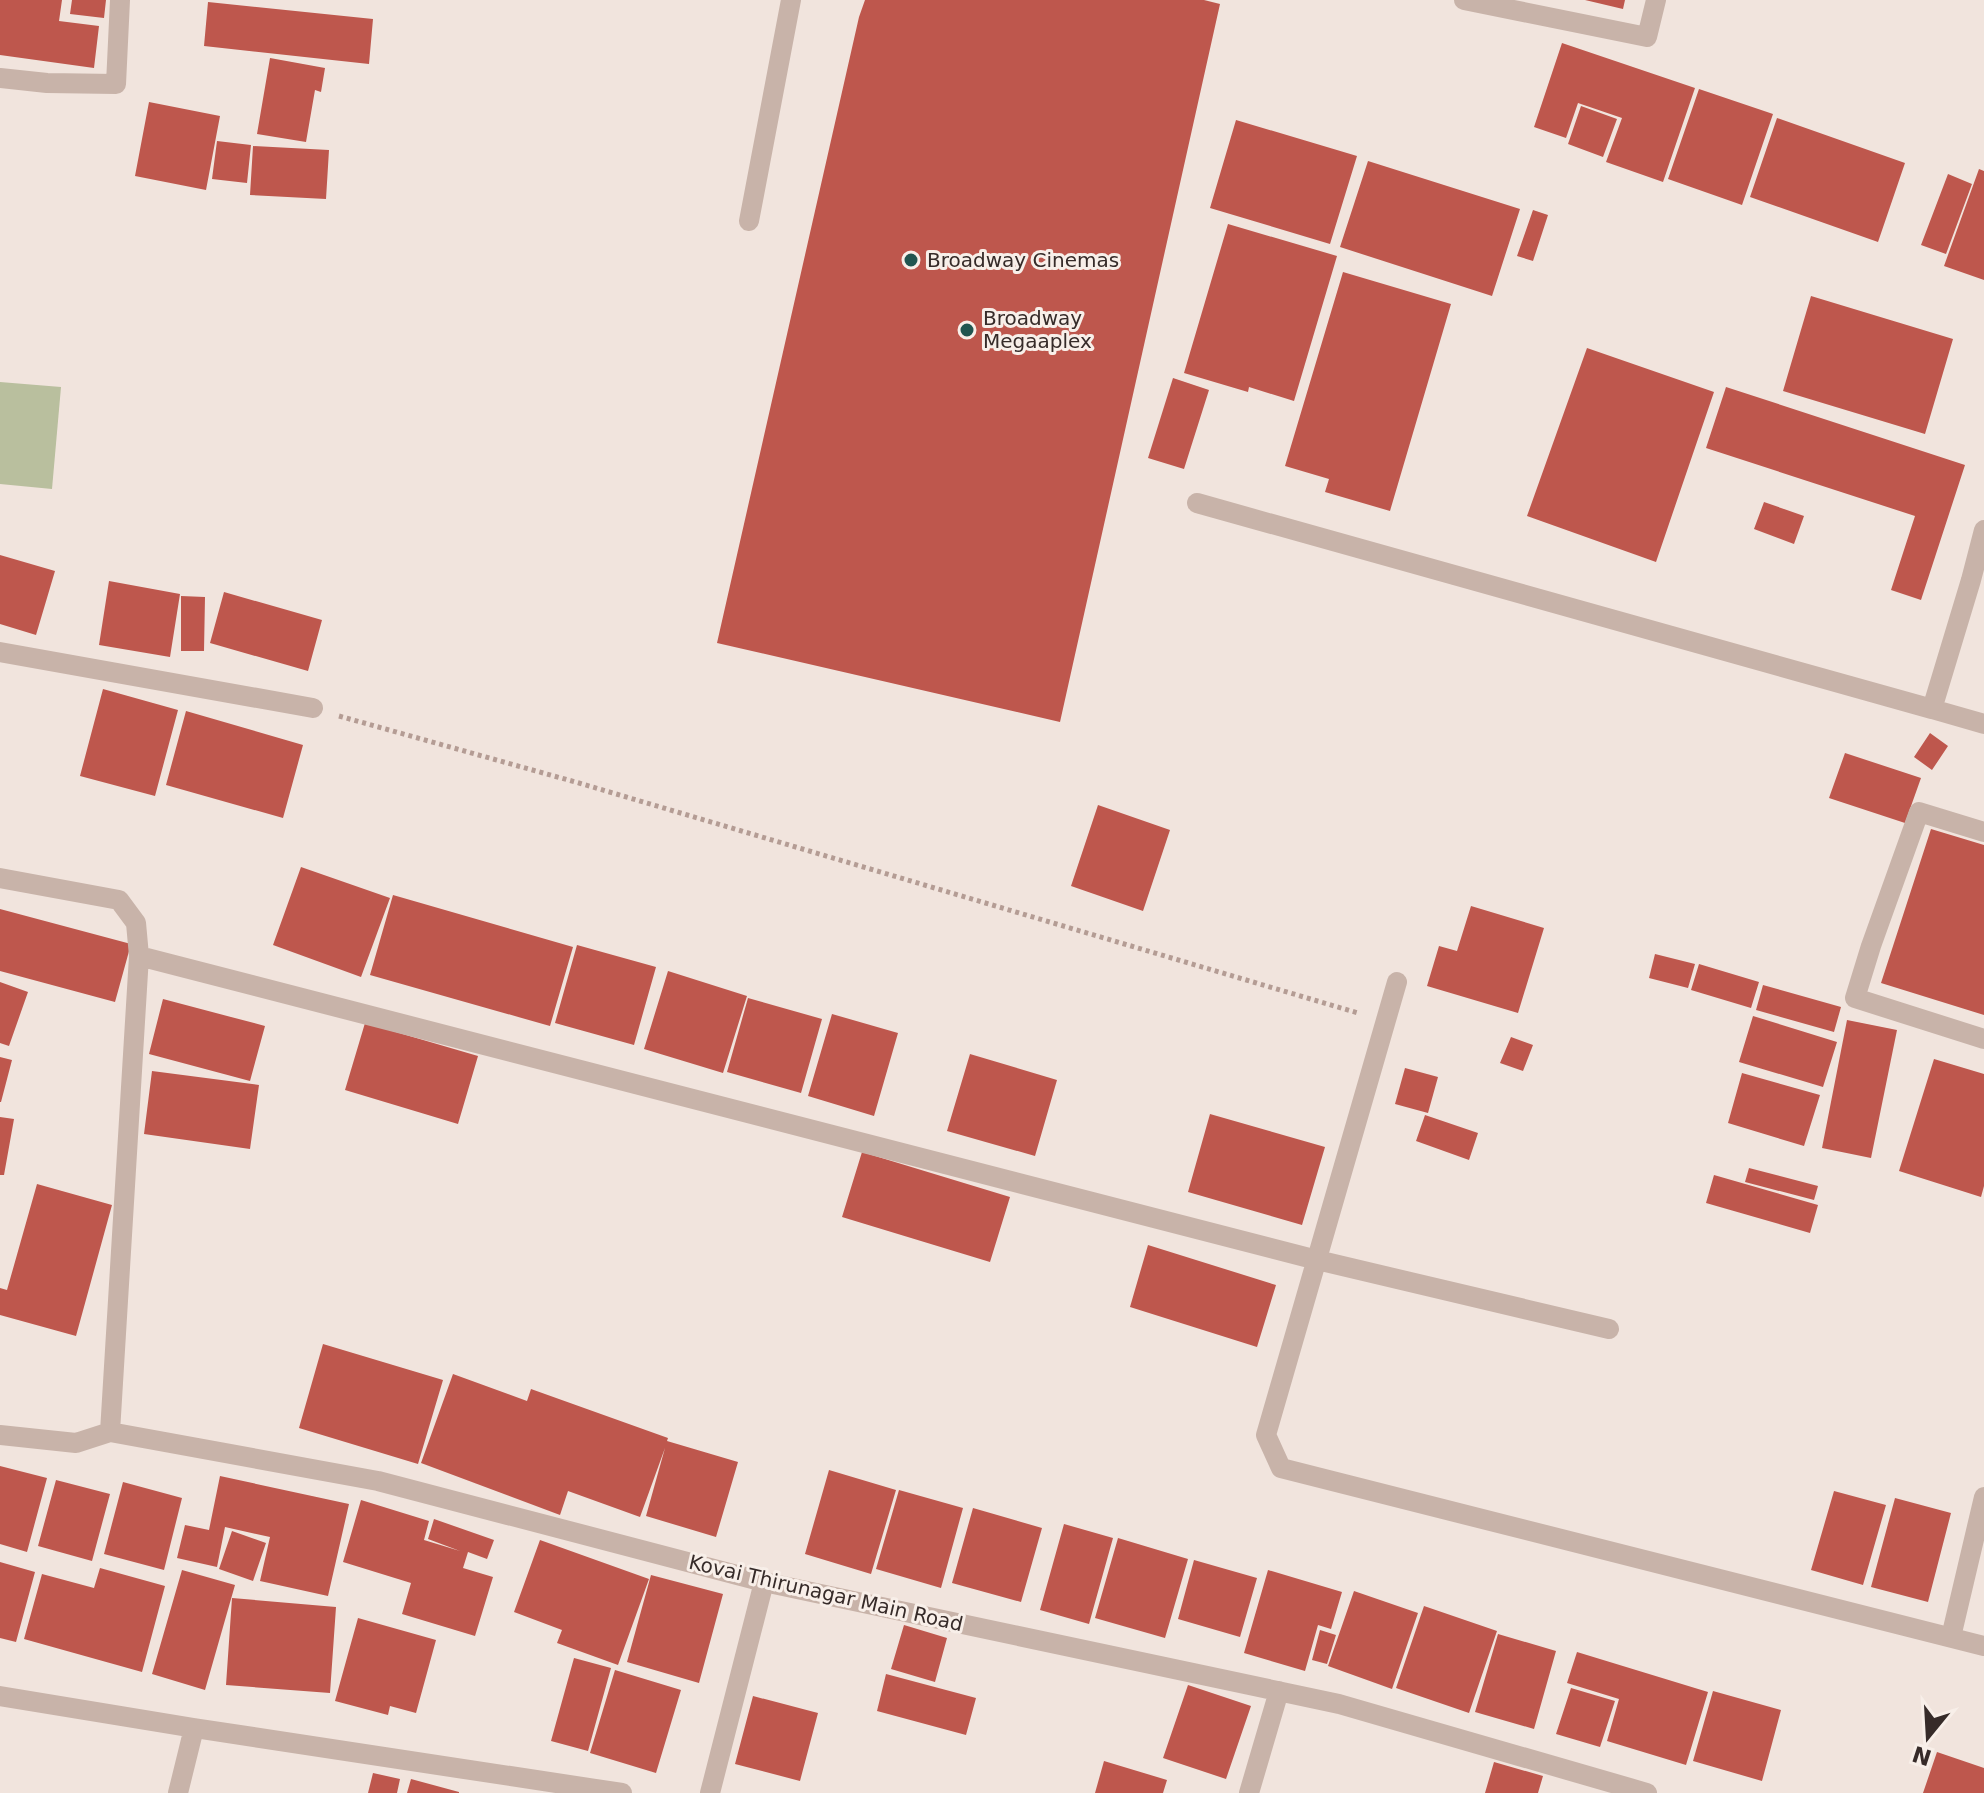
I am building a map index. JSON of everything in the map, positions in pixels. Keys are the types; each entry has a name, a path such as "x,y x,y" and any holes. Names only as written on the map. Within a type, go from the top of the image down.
{"street":[{"path":"0,78 47,83 116,84 120,0"},
{"path":"749,221 791,0"},
{"path":"1464,0 1647,37 1656,0"},
{"path":"1197,503 1984,724"},
{"path":"1932,709 1984,530"},
{"path":"0,652 313,708"},
{"path":"1984,832 1919,812 1855,998 1984,1039"},
{"path":"0,878 119,900 136,923 139,956 110,1432"},
{"path":"139,956 1317,1260 1609,1329"},
{"path":"1397,982 1266,1435 1281,1468 1984,1646"},
{"name":"Kovai Thirunagar Main Road","path":"0,1435 76,1443 110,1432 378,1481 764,1582 1339,1704 1647,1793"},
{"path":"1951,1637 1984,1497"},
{"path":"710,1793 764,1582"},
{"path":"1249,1793 1279,1691"},
{"path":"0,1696 622,1793"},
{"path":"178,1793 194,1728"}],"path":[{"path":"313,708 594,787 1386,1021"}],"green space":[{"path":"0,382 61,387 52,489 0,484"}],"building":[{"path":"0,0 62,0 59,21 99,26 94,68 0,55"},
{"path":"72,0 106,0 104,18 70,14"},
{"name":"Broadway Megaaplex","path":"865,0 1204,0 1220,4 1060,722 717,643"},
{"path":"1585,0 1625,0 1623,9"},
{"path":"208,2 373,19 369,64 204,46"},
{"path":"1562,43 1695,88 1663,182 1606,162 1622,118 1578,103 1566,138 1534,127"},
{"path":"270,58 325,68 321,92 315,90 306,142 257,134"},
{"path":"1699,89 1773,114 1742,205 1668,179"},
{"path":"149,102 220,116 206,190 135,176"},
{"path":"1581,106 1617,119 1603,157 1568,144"},
{"path":"1777,118 1905,163 1878,242 1750,197"},
{"path":"1236,120 1357,156 1330,244 1210,208"},
{"path":"217,141 251,145 247,183 212,179"},
{"path":"253,146 329,150 326,199 250,195"},
{"path":"1368,161 1520,209 1492,296 1340,247"},
{"path":"1979,169 1984,171 1984,280 1944,266"},
{"path":"1948,174 1972,184 1946,254 1921,245"},
{"path":"1533,210 1548,215 1533,261 1517,256"},
{"path":"1228,224 1337,256 1294,401 1249,387 1248,392 1184,373"},
{"path":"1343,272 1451,304 1390,511 1325,492 1329,479 1285,466"},
{"path":"1811,296 1953,339 1925,434 1783,391"},
{"path":"1587,348 1714,392 1656,562 1527,516"},
{"path":"1173,378 1209,390 1184,469 1148,458"},
{"path":"1726,387 1965,465 1921,600 1891,590 1915,516 1706,448"},
{"path":"1764,502 1804,516 1794,544 1754,529"},
{"path":"0,555 55,571 36,635 0,624"},
{"path":"109,581 180,594 170,657 99,645"},
{"path":"224,592 322,620 308,671 210,643"},
{"path":"181,596 205,597 204,651 181,651"},
{"path":"103,689 178,710 155,796 80,776"},
{"path":"186,711 303,745 283,818 166,785"},
{"path":"1930,733 1948,746 1932,770 1914,757"},
{"path":"1845,753 1921,778 1905,823 1829,798"},
{"path":"1098,805 1170,830 1143,911 1071,886"},
{"path":"1931,829 1984,845 1984,1015 1881,983"},
{"path":"301,867 390,898 361,977 273,945"},
{"path":"393,895 573,947 550,1026 370,975"},
{"path":"1471,906 1544,928 1518,1013 1427,986 1439,946 1457,951"},
{"path":"0,909 131,944 115,1002 0,971"},
{"path":"577,945 656,967 634,1045 555,1023"},
{"path":"1655,954 1695,964 1688,988 1649,978"},
{"path":"1699,964 1759,982 1751,1008 1691,990"},
{"path":"668,971 747,996 723,1073 644,1049"},
{"path":"0,982 28,992 9,1046 0,1043"},
{"path":"1763,985 1841,1007 1834,1032 1756,1010"},
{"path":"748,998 822,1019 801,1093 727,1072"},
{"path":"163,999 265,1026 250,1081 149,1054"},
{"path":"832,1014 898,1033 874,1116 808,1096"},
{"path":"1753,1016 1837,1042 1823,1087 1739,1062"},
{"path":"1847,1020 1897,1030 1871,1158 1822,1148"},
{"path":"365,1023 478,1056 458,1124 345,1090"},
{"path":"1511,1037 1533,1045 1523,1071 1500,1063"},
{"path":"970,1054 1057,1080 1035,1156 947,1131"},
{"path":"0,1057 12,1060 1,1102 0,1102"},
{"path":"1934,1059 1984,1074 1984,1186 1981,1197 1899,1171"},
{"path":"1405,1068 1438,1077 1428,1113 1395,1104"},
{"path":"152,1071 259,1085 250,1149 144,1134"},
{"path":"1742,1073 1820,1095 1804,1146 1728,1123"},
{"path":"1210,1114 1325,1147 1302,1225 1188,1192"},
{"path":"1425,1115 1478,1133 1469,1160 1416,1141"},
{"path":"0,1117 14,1119 4,1175 0,1175"},
{"path":"862,1152 1010,1197 990,1262 842,1217"},
{"path":"1749,1168 1818,1186 1814,1200 1745,1182"},
{"path":"1714,1175 1818,1205 1810,1233 1706,1203"},
{"path":"37,1184 112,1205 76,1336 0,1315 0,1288 7,1290"},
{"path":"1148,1245 1276,1285 1257,1347 1130,1307"},
{"path":"323,1344 443,1380 418,1464 299,1428"},
{"path":"453,1374 527,1401 531,1389 668,1438 667,1441 738,1462 716,1537 646,1516 665,1448 640,1517 568,1491 560,1515 421,1463"},
{"path":"0,1466 47,1478 27,1552 0,1544"},
{"path":"829,1470 896,1490 871,1574 805,1554"},
{"path":"220,1476 349,1504 328,1596 260,1581 270,1537 225,1527 217,1567 177,1558 185,1525 209,1530"},
{"path":"56,1480 110,1494 92,1561 38,1546"},
{"path":"123,1482 182,1498 164,1570 104,1554"},
{"path":"899,1490 963,1508 941,1588 876,1569"},
{"path":"1834,1491 1886,1505 1863,1585 1811,1570"},
{"path":"1895,1498 1951,1513 1928,1602 1871,1587"},
{"path":"361,1500 429,1521 424,1540 460,1551 428,1539 434,1519 494,1540 487,1559 468,1552 463,1568 493,1577 475,1636 402,1614 411,1583 343,1562"},
{"path":"973,1508 1042,1528 1021,1602 952,1583"},
{"path":"1064,1524 1113,1538 1089,1624 1040,1610"},
{"path":"232,1531 266,1543 253,1581 219,1569"},
{"path":"1118,1538 1188,1559 1165,1638 1095,1618"},
{"path":"540,1540 649,1579 618,1665 557,1643 562,1630 514,1612"},
{"path":"1194,1560 1257,1578 1240,1637 1178,1619"},
{"path":"0,1562 35,1572 16,1642 0,1638"},
{"path":"100,1568 165,1586 142,1672 24,1639 42,1574 94,1588"},
{"path":"182,1570 235,1585 205,1690 152,1674"},
{"path":"1268,1570 1342,1592 1331,1629 1318,1625 1305,1671 1244,1653"},
{"path":"651,1575 723,1594 699,1683 627,1662"},
{"path":"1354,1591 1418,1613 1392,1689 1328,1666"},
{"path":"232,1598 336,1607 330,1693 226,1685"},
{"path":"1424,1606 1497,1631 1469,1713 1396,1688"},
{"path":"358,1618 436,1640 416,1713 390,1706 388,1715 335,1701"},
{"path":"904,1625 947,1638 935,1682 891,1669"},
{"path":"1320,1630 1336,1635 1327,1664 1312,1660"},
{"path":"1498,1634 1556,1651 1534,1729 1475,1712"},
{"path":"1577,1652 1708,1692 1686,1765 1607,1741 1619,1699 1567,1683"},
{"path":"574,1658 611,1668 588,1751 551,1741"},
{"path":"615,1670 681,1690 656,1773 590,1753"},
{"path":"886,1674 976,1698 966,1735 877,1711"},
{"path":"1188,1685 1251,1706 1226,1779 1163,1758"},
{"path":"1571,1688 1615,1701 1600,1747 1556,1734"},
{"path":"1713,1691 1781,1710 1762,1781 1693,1761"},
{"path":"753,1696 818,1713 800,1781 735,1764"},
{"path":"1937,1752 1984,1768 1984,1793 1923,1793"},
{"path":"1104,1761 1167,1780 1163,1793 1095,1793"},
{"path":"1494,1762 1543,1776 1538,1793 1485,1793"},
{"path":"373,1773 400,1779 397,1793 368,1793"},
{"path":"411,1779 459,1792 459,1793 407,1793"}],"place":[{"name":"Broadway Cinemas","path":"911,260"},
{"name":"Broadway Megaaplex","path":"967,330"}]}
